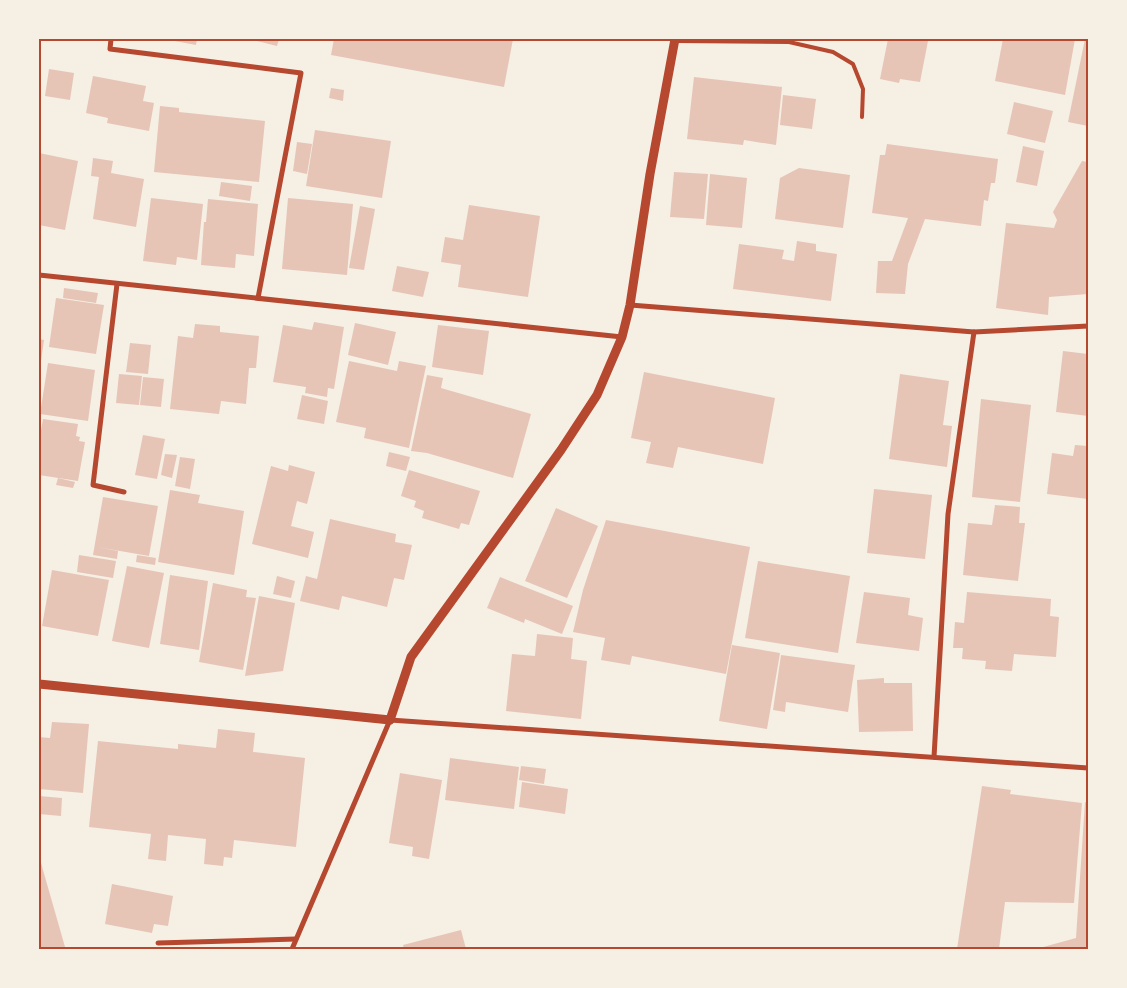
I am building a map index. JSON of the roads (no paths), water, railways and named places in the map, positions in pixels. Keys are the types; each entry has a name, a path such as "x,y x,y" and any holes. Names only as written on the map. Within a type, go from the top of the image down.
{"street":[{"path":"111,39 110,49 301,73 258,298"},
{"path":"292,949 390,720 411,657 566,442 597,395 622,337 630,306 650,174 675,40"},
{"path":"39,275 622,337"},
{"path":"117,284 93,485 124,492"},
{"path":"630,306 974,332 1088,326"},
{"path":"934,757 948,514 974,332"},
{"path":"39,684 390,720 1088,768"},
{"path":"158,943 296,939"}],"lane":[{"path":"675,40 789,42 833,52 854,64 863,89 862,117"}]}
